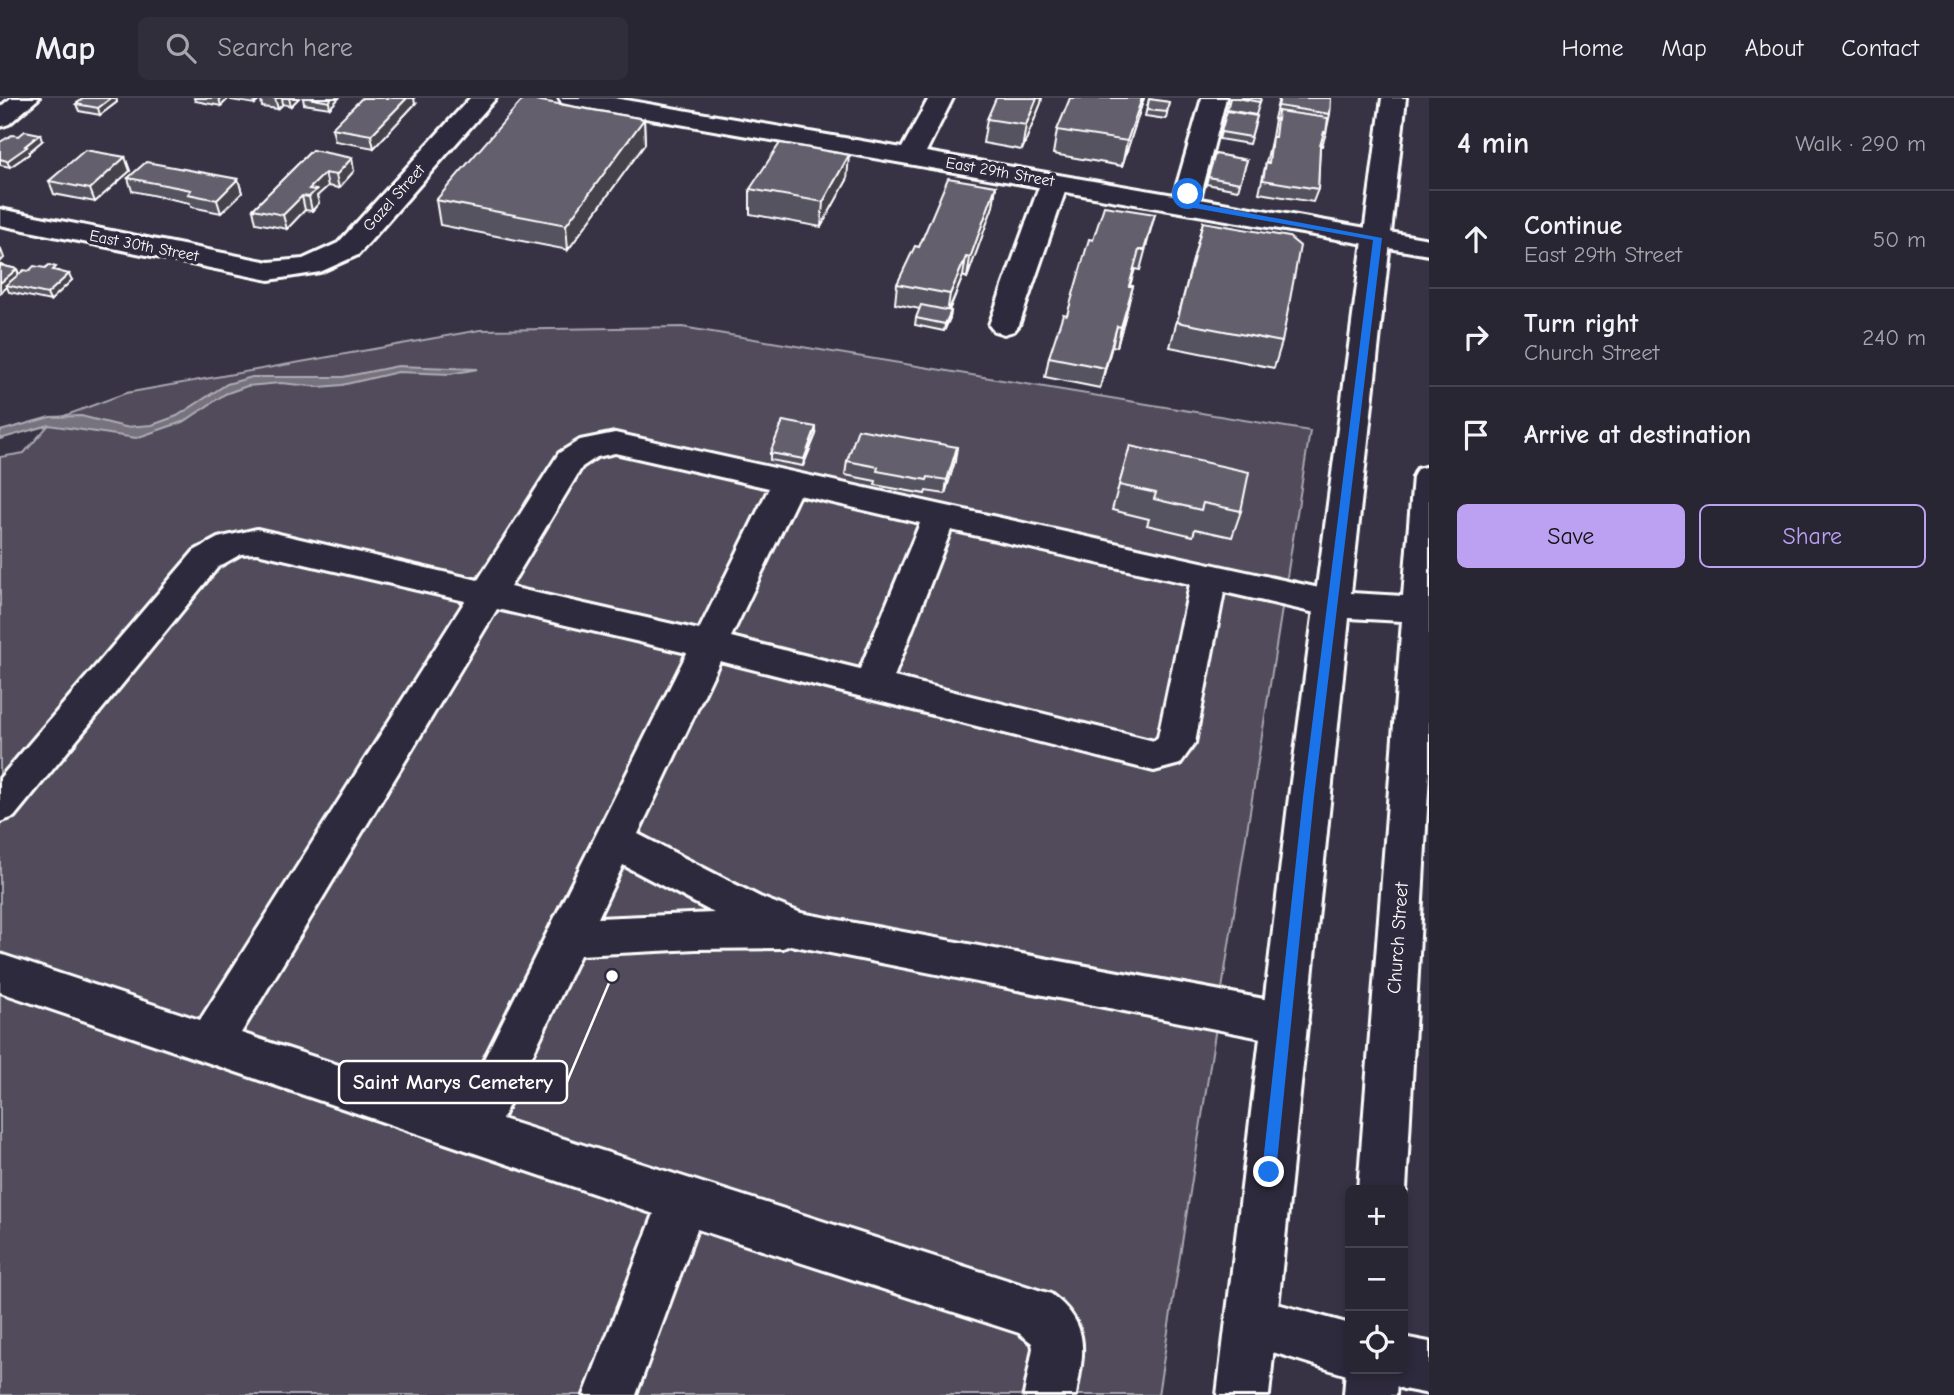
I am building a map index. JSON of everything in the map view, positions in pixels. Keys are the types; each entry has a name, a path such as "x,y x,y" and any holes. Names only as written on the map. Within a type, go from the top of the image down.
{"main road":[{"path":"0,119 27,98"},
{"name":"Gazel Street","path":"288,271 311,267 348,249 484,98"},
{"name":"East 29th Street","path":"571,98 1429,247"},
{"path":"911,156 941,98"},
{"path":"1185,204 1214,98"},
{"path":"1243,1395 1309,797 1394,98"},
{"path":"1004,325 1055,181"},
{"name":"East 30th Street","path":"0,217 269,271 288,271"},
{"path":"210,1044 485,595 570,460 579,451 596,445 615,443 1333,604 1424,608"},
{"name":"Church Street","path":"1382,1185 1424,608 1429,477"},
{"path":"472,1132 789,482"},
{"path":"872,686 940,516"},
{"path":"0,806 206,559 222,547 240,541 257,541 709,645 1154,756 1166,753 1176,743 1209,577"},
{"path":"615,841 744,909 798,930 1286,1023"},
{"path":"568,938 696,931 798,930"},
{"path":"0,973 472,1132 1033,1312 1052,1327 1059,1349 1049,1395"},
{"path":"610,1395 683,1201"},
{"path":"1252,1322 1345,1349"},
{"path":"1408,1364 1429,1368"},
{"path":"1370,1395 1372,1374"}],"shaded area":[{"path":"682,327 1310,431 1158,1395 0,1395 0,457 24,453 53,420 126,393 480,330"},
{"path":"398,366 478,369 450,374 398,372 342,385 320,387 281,383 247,386 225,394 185,421 136,438 49,425 0,439 0,431 50,417 81,416 125,427 152,425 177,416 227,384 252,377 343,377"}],"building":[{"path":"84,98 111,98 98,108 76,104"},
{"path":"308,98 332,98 329,102"},
{"path":"362,98 407,98 371,135 332,128"},
{"path":"524,98 644,119 566,225 436,200"},
{"path":"996,98 1037,98 1026,125 987,119"},
{"path":"1070,98 1142,98 1127,141 1057,130"},
{"path":"1237,98 1261,98 1260,102"},
{"path":"1280,98 1331,98 1330,114 1278,106"},
{"path":"1149,99 1169,102 1167,112 1147,110"},
{"path":"1227,111 1257,116 1251,137 1221,132"},
{"path":"1278,111 1328,118 1326,133 1324,132 1320,146 1318,189 1263,180 1266,163 1269,163 1272,137 1275,137"},
{"path":"25,131 40,134 7,161 0,159 0,142 12,135 19,136"},
{"path":"780,143 849,155 823,202 750,189"},
{"path":"85,150 125,157 90,189 49,181"},
{"path":"312,150 352,158 336,175 325,173 309,189 316,190 309,197 302,196 283,215 253,209"},
{"path":"1215,154 1247,160 1240,183 1208,177"},
{"path":"146,162 238,179 217,200 188,194 191,190 128,178"},
{"path":"948,178 996,186 970,258 966,257 950,294 897,284 915,246 919,247"},
{"path":"1104,206 1155,214 1144,250 1139,250 1129,286 1133,286 1121,327 1117,326 1105,368 1049,357 1063,314 1067,315 1089,239 1093,240"},
{"path":"1203,222 1289,237 1300,246 1282,342 1177,322"},
{"path":"0,265 17,269 0,283"},
{"path":"49,265 56,267 53,270 69,274 47,294 6,285 24,270 29,271 34,266 45,268"},
{"path":"921,305 951,311 945,324 916,318"},
{"path":"783,421 816,427 804,459 770,453"},
{"path":"858,429 957,447 947,480 928,477 927,480 877,471 878,467 847,461"},
{"path":"1130,446 1249,472 1241,511 1203,503 1201,510 1154,499 1156,493 1119,485"}],"place":[{"name":"Saint Marys Cemetery","path":"612,976"}],"route":[{"path":"1188,194 1185,204 1377,238 1309,797 1269,1172"}]}
